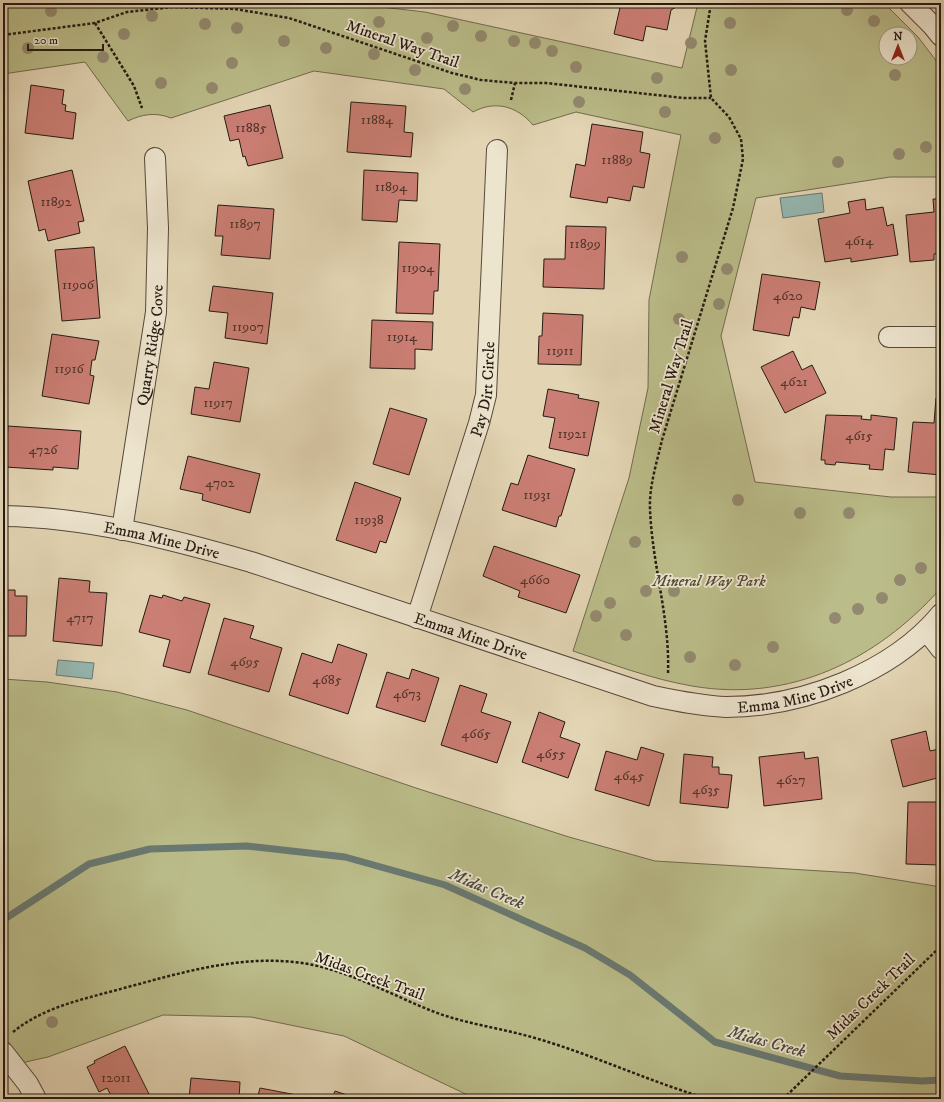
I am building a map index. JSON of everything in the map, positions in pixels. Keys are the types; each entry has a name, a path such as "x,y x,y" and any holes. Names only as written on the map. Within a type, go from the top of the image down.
{"street":[{"path":"910,3 941,36"},
{"name":"Pay Dirt Circle","path":"417,618 486,395 497,150"},
{"name":"Quarry Ridge Cove","path":"122,530 156,312 158,228 155,158"},
{"path":"889,337 941,336"},
{"name":"Emma Mine Drive","path":"3,516 66,521 122,530 187,544 251,562 653,696 689,703 725,707 762,705 803,697 845,682 888,660 927,631 941,614"},
{"path":"927,631 941,649"},
{"path":"3,1052 28,1084 36,1099"}],"path":[{"path":"711,3 705,40 711,98"},
{"name":"Mineral Way Trail","path":"3,36 96,23 127,12 173,7 234,9 289,18 452,73 481,80 516,83 546,83 684,98 711,98 729,118 738,134 743,159 733,208 662,440 653,478 650,507 652,536 666,623 669,655 668,673"},
{"path":"96,23 134,86 142,108"},
{"path":"511,100 516,83"},
{"name":"Midas Creek Trail","path":"783,1099 941,946"},
{"name":"Midas Creek Trail","path":"20,1026 31,1018 68,1004 199,968 247,960 294,962 339,972 445,1015 536,1038 643,1078 709,1099"}],"green space":[{"name":"Mineral Way Park","path":"7,3 346,3 425,12 682,68 698,3 884,3 907,26 878,26 878,66 918,66 918,37 941,67 941,177 890,177 756,198 721,336 755,482 891,497 941,497 941,588 916,614 889,636 860,655 829,670 797,681 763,688 728,690 692,686 647,675 573,651 629,478 648,388 649,300 681,135 576,112 533,125 520,113 505,107 489,106 473,112 444,89 314,71 171,118 154,114 128,121 85,62 3,74 3,4"},
{"path":"3,679 47,682 117,692 187,710 416,788 569,837 655,861 855,873 941,887 941,1099 476,1099 344,1036 251,1017 163,1015 48,1057 3,1067"}],"water":[{"path":"822,193 824,212 783,218 780,198"},
{"path":"58,660 94,663 92,679 56,675"}],"building":[{"path":"621,3 683,3 671,10 667,30 646,26 643,41 614,34"},
{"path":"31,85 64,90 62,104 66,105 65,111 76,113 73,139 25,133"},
{"path":"351,102 406,106 404,132 413,133 411,157 347,152"},
{"path":"270,105 283,158 248,166 245,156 243,157 239,139 230,141 224,116"},
{"path":"592,124 643,132 640,152 650,154 644,188 633,186 630,201 608,197 607,203 570,197 576,164 585,166"},
{"path":"72,170 84,221 78,222 80,233 48,241 45,229 39,231 28,181"},
{"path":"364,170 418,173 417,201 399,200 397,222 362,220"},
{"path":"865,199 866,210 883,207 887,226 893,224 898,255 851,262 851,258 825,262 818,219 850,213 848,202"},
{"path":"933,199 941,199 941,253 934,254 934,260 910,262 906,215 934,212"},
{"path":"218,205 274,209 270,259 221,255 223,236 215,236"},
{"path":"566,226 606,227 604,289 543,287 544,259 565,259"},
{"path":"399,242 440,244 438,291 434,291 433,314 396,313"},
{"path":"94,247 100,318 62,321 55,250"},
{"path":"762,274 820,282 815,310 801,307 799,318 793,317 789,336 753,330"},
{"path":"213,286 273,293 267,344 225,338 228,313 209,311"},
{"path":"543,313 583,315 581,365 538,364 539,336 542,336"},
{"path":"372,320 433,322 432,350 415,349 415,369 370,368"},
{"path":"52,334 99,341 95,360 92,360 90,375 94,376 89,404 42,396"},
{"path":"793,351 802,370 812,365 826,393 785,413 761,367"},
{"path":"214,362 249,368 240,422 191,414 195,387 209,389"},
{"path":"548,389 579,395 578,398 599,402 588,456 549,448 555,418 543,416"},
{"path":"936,398 941,398 941,475 908,472 913,422 934,423"},
{"path":"390,408 427,419 409,475 373,464"},
{"path":"826,415 862,416 861,419 871,420 871,415 897,418 894,450 885,449 883,470 869,469 870,465 836,462 835,465 825,464 825,460 821,460"},
{"path":"8,426 81,431 78,469 53,467 53,470 5,467"},
{"path":"528,455 575,469 561,516 559,516 556,527 502,510 511,483 518,485"},
{"path":"188,456 260,474 250,513 202,500 203,494 180,489"},
{"path":"355,482 401,498 386,543 380,541 376,553 336,540"},
{"path":"494,546 580,575 566,613 518,597 520,591 483,576"},
{"path":"59,578 90,581 89,592 107,593 102,646 53,641"},
{"path":"3,590 15,590 15,596 27,596 26,636 3,636"},
{"path":"150,595 162,598 163,595 182,601 184,597 210,604 190,673 163,666 170,640 139,632"},
{"path":"224,618 254,626 250,638 282,648 269,692 208,674"},
{"path":"338,644 367,654 348,714 289,695 302,653 332,663"},
{"path":"412,669 439,678 425,722 376,707 387,672 409,679"},
{"path":"460,685 487,694 481,712 511,722 497,763 441,745"},
{"path":"539,712 565,722 560,737 580,744 568,778 522,762"},
{"path":"926,731 930,751 939,749 941,777 903,787 891,740"},
{"path":"641,747 664,754 649,806 595,790 606,751 637,760"},
{"path":"804,752 805,759 818,757 822,799 764,806 759,757"},
{"path":"684,754 713,757 712,767 719,767 719,774 732,775 728,808 680,803"},
{"path":"908,802 941,802 941,865 906,864"},
{"path":"125,1046 149,1094 139,1099 113,1099 107,1088 99,1092 87,1067 95,1063 94,1061"},
{"path":"191,1078 240,1082 239,1099 189,1099"},
{"path":"260,1088 307,1097 307,1099 257,1099"},
{"path":"335,1091 359,1099 332,1099"}],"waterway":[{"name":"Midas Creek","path":"3,920 89,864 150,849 247,846 345,857 445,885 585,948 630,975 715,1042 840,1076 922,1081 941,1080"}]}
